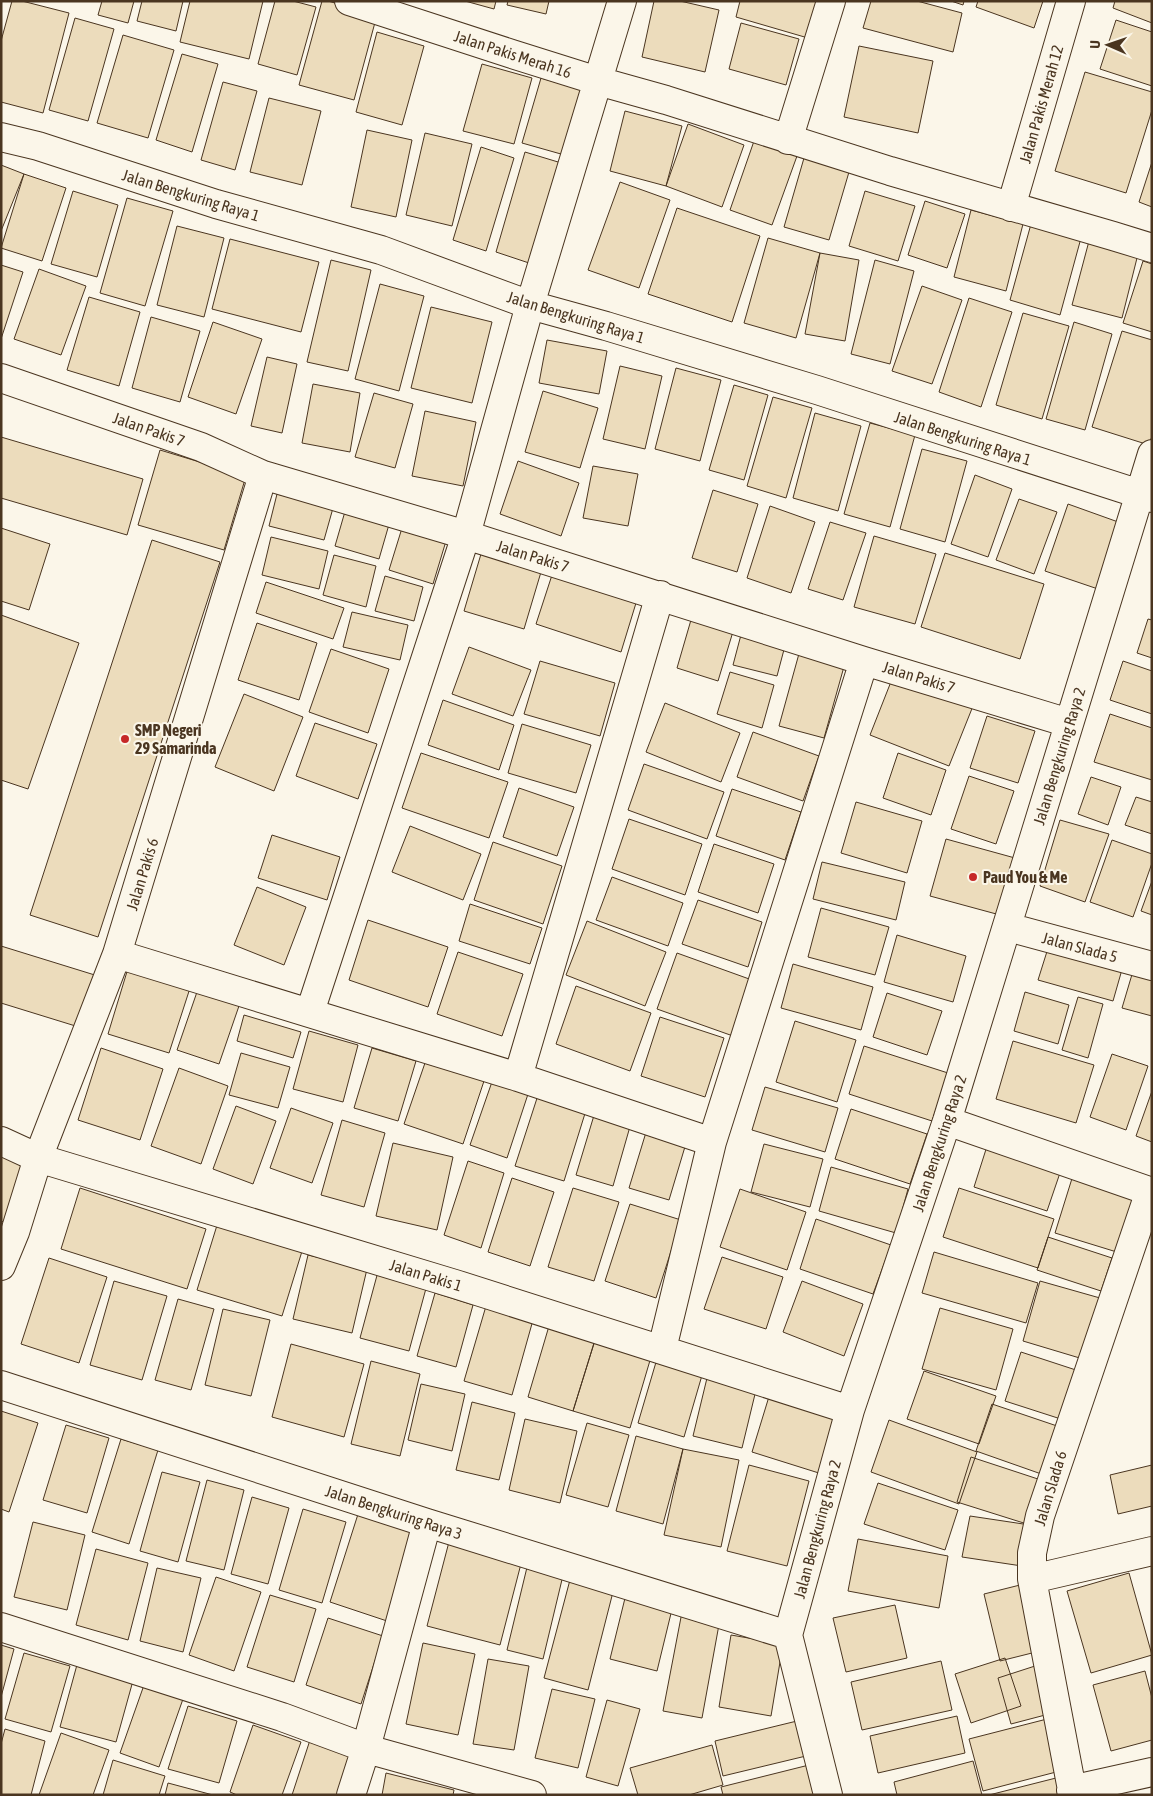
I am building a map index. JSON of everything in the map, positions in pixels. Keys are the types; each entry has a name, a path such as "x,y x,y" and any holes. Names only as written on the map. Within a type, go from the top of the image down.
{"street":[{"name":"Jalan Pakis Merah 16","path":"349,1 377,6 598,81 666,100 788,140 1152,248"},
{"path":"310,1012 466,534 530,305 622,1"},
{"path":"788,140 832,1"},
{"name":"Jalan Pakis Merah 12","path":"1011,207 1071,1"},
{"name":"Jalan Bengkuring Raya 1","path":"1,137 38,146 216,204 381,250 530,305 606,326 808,388 1146,496"},
{"name":"Jalan Pakis 7","path":"1,378 201,447 263,475 466,534 864,661 1069,722"},
{"name":"Jalan Bengkuring Raya 2","path":"828,1795 788,1635 850,1410 947,1121 1008,927 1069,722 1146,496 1152,454"},
{"name":"Jalan Pakis 6","path":"1,1266 15,1232 38,1158 117,954 263,475"},
{"path":"518,1077 660,595"},
{"path":"662,1349 712,1142 864,661"},
{"name":"Jalan Slada 5","path":"1008,927 1152,966"},
{"path":"117,954 518,1077 712,1142"},
{"path":"947,1121 1151,1191"},
{"name":"Jalan Pakis 1","path":"1,1141 38,1158 455,1284 850,1410"},
{"name":"Jalan Slada 6","path":"1072,1792 1032,1579 1032,1553 1040,1516 1151,1191"},
{"name":"Jalan Bengkuring Raya 3","path":"1,1385 427,1523 788,1635"},
{"path":"351,1795 366,1748 427,1523"},
{"path":"1032,1579 1152,1551"},
{"path":"1,1627 282,1717 366,1748 532,1795"},
{"path":"1072,1792 1152,1772"}],"building":[{"path":"12,1 22,1 69,13 43,113 1,102 1,41"},
{"path":"102,1 134,1 128,23 98,15"},
{"path":"142,1 183,1 176,31 137,21"},
{"path":"190,1 263,1 249,59 180,42"},
{"path":"275,1 293,1 316,7 297,75 258,64"},
{"path":"322,1 377,15 354,100 299,85"},
{"path":"465,1 496,1 494,9"},
{"path":"508,1 549,1 546,14 507,5"},
{"path":"654,1 680,1 719,10 705,72 642,57"},
{"path":"740,1 818,1 808,38 736,17"},
{"path":"871,1 917,1 962,13 953,52 863,28"},
{"path":"951,1 964,1 963,5"},
{"path":"978,1 1043,1 1034,28 976,7"},
{"path":"1115,1 1152,1 1152,23 1113,8"},
{"path":"75,18 114,29 88,121 49,110"},
{"path":"1116,20 1152,32 1152,86 1100,69"},
{"path":"741,23 799,39 786,85 729,69"},
{"path":"377,32 424,46 402,125 356,112"},
{"path":"123,35 174,50 148,138 97,123"},
{"path":"859,46 933,61 918,133 844,117"},
{"path":"182,54 218,64 192,152 156,140"},
{"path":"482,64 532,78 514,144 463,131"},
{"path":"1085,72 1152,92 1152,110 1126,193 1055,171"},
{"path":"541,78 586,91 568,156 522,143"},
{"path":"223,82 257,91 235,170 201,160"},
{"path":"269,98 321,111 302,185 250,172"},
{"path":"625,111 682,126 666,186 610,171"},
{"path":"688,124 744,145 722,207 666,186"},
{"path":"367,130 412,140 396,217 351,207"},
{"path":"425,133 472,144 452,226 406,215"},
{"path":"754,141 797,156 772,225 730,210"},
{"path":"481,147 514,158 486,251 453,240"},
{"path":"525,152 568,165 538,266 496,252"},
{"path":"804,158 849,172 829,240 784,227"},
{"path":"1152,162 1152,207 1139,202"},
{"path":"1,165 24,174 1,231"},
{"path":"24,174 66,188 42,261 1,248"},
{"path":"620,182 670,200 639,288 588,270"},
{"path":"73,191 118,205 97,277 51,264"},
{"path":"865,191 915,206 898,261 849,246"},
{"path":"127,198 173,211 145,306 100,293"},
{"path":"925,201 965,214 947,268 908,255"},
{"path":"677,208 760,236 732,322 648,294"},
{"path":"971,210 1023,224 1006,291 954,277"},
{"path":"1031,224 1081,238 1060,315 1010,300"},
{"path":"177,226 224,238 204,317 157,305"},
{"path":"768,238 820,253 796,338 744,323"},
{"path":"230,239 319,262 301,332 212,309"},
{"path":"1089,241 1138,254 1122,318 1072,305"},
{"path":"820,253 859,260 845,341 805,334"},
{"path":"331,260 371,270 348,371 307,362"},
{"path":"875,260 914,271 890,364 851,354"},
{"path":"1143,261 1152,264 1152,332 1123,323"},
{"path":"1,265 23,272 1,339"},
{"path":"39,269 86,286 61,355 14,339"},
{"path":"380,284 424,296 399,391 355,379"},
{"path":"922,286 962,300 932,384 892,371"},
{"path":"89,297 140,312 119,386 67,370"},
{"path":"969,298 1012,312 981,407 939,392"},
{"path":"431,307 492,322 472,403 411,388"},
{"path":"1023,313 1069,326 1042,419 996,405"},
{"path":"151,317 200,331 180,402 132,388"},
{"path":"213,322 262,339 236,414 188,397"},
{"path":"1074,322 1112,334 1085,430 1046,419"},
{"path":"1122,331 1152,340 1152,436 1149,445 1092,427"},
{"path":"547,340 607,351 599,394 539,383"},
{"path":"267,357 297,364 282,433 251,426"},
{"path":"620,366 662,376 645,449 603,439"},
{"path":"676,368 721,380 700,461 655,449"},
{"path":"313,384 360,393 350,452 302,443"},
{"path":"734,385 768,395 744,480 709,470"},
{"path":"543,391 598,408 580,468 525,452"},
{"path":"374,393 413,404 395,468 355,457"},
{"path":"773,397 812,408 786,498 747,486"},
{"path":"425,411 476,422 463,486 412,476"},
{"path":"815,413 861,426 838,511 793,498"},
{"path":"870,423 915,435 890,527 844,514"},
{"path":"1,437 143,479 127,535 1,498"},
{"path":"922,449 967,461 945,542 900,529"},
{"path":"160,450 246,476 224,550 138,525"},
{"path":"518,461 579,483 561,536 500,514"},
{"path":"593,466 638,474 628,526 583,518"},
{"path":"975,475 1012,489 988,557 951,544"},
{"path":"713,490 758,504 737,572 692,558"},
{"path":"277,494 333,508 324,540 269,526"},
{"path":"1019,499 1057,512 1034,574 996,560"},
{"path":"1068,504 1121,523 1098,589 1045,571"},
{"path":"770,506 815,522 791,593 747,578"},
{"path":"346,508 390,521 379,559 335,546"},
{"path":"830,522 866,533 843,600 808,589"},
{"path":"1,528 50,544 29,610 1,601"},
{"path":"402,528 446,541 433,584 389,570"},
{"path":"874,536 936,554 915,624 854,607"},
{"path":"271,537 328,551 319,589 262,575"},
{"name":"SMP Negeri 29 Samarinda","path":"152,540 220,562 98,937 30,915"},
{"path":"945,553 1044,584 1020,659 921,627"},
{"path":"481,554 541,572 524,629 464,611"},
{"path":"334,555 376,566 366,607 323,595"},
{"path":"552,575 636,603 621,652 536,624"},
{"path":"385,576 423,587 414,621 375,611"},
{"path":"266,582 344,608 333,639 256,613"},
{"path":"352,612 408,625 400,660 343,647"},
{"path":"693,613 735,625 718,681 677,668"},
{"path":"1,615 79,643 28,789 1,780"},
{"path":"1148,619 1152,620 1152,658 1137,653"},
{"path":"257,623 317,643 299,700 238,680"},
{"path":"742,631 786,642 777,676 733,665"},
{"path":"469,647 531,670 513,716 452,694"},
{"path":"331,649 389,669 368,733 309,712"},
{"path":"800,650 845,663 824,738 779,726"},
{"path":"540,661 615,683 600,736 524,714"},
{"path":"1123,661 1152,671 1152,714 1110,700"},
{"path":"730,672 774,685 762,728 717,714"},
{"path":"894,674 973,706 949,766 870,735"},
{"path":"244,694 303,717 274,791 215,767"},
{"path":"443,700 514,725 499,770 428,745"},
{"path":"665,703 740,733 721,782 646,752"},
{"path":"1110,714 1152,728 1152,780 1094,762"},
{"path":"987,716 1035,731 1018,783 970,768"},
{"path":"315,723 377,744 358,799 296,776"},
{"path":"522,724 591,745 576,793 508,773"},
{"path":"753,732 819,756 803,801 737,777"},
{"path":"421,753 508,782 489,838 402,808"},
{"path":"898,753 946,770 931,815 883,798"},
{"path":"644,764 724,792 707,839 628,810"},
{"path":"969,776 1014,791 996,844 951,829"},
{"path":"1091,777 1121,787 1108,825 1078,814"},
{"path":"519,788 574,807 557,856 503,837"},
{"path":"732,789 801,812 785,860 716,836"},
{"path":"1136,797 1152,802 1152,834 1125,825"},
{"path":"856,802 922,821 907,873 841,853"},
{"path":"629,819 702,844 685,895 612,869"},
{"path":"1060,820 1109,834 1085,902 1040,886"},
{"path":"410,826 481,854 463,900 392,872"},
{"path":"272,835 340,857 327,900 258,878"},
{"name":"Paud You & Me","path":"946,839 1015,858 1000,915 930,896"},
{"path":"1112,840 1152,854 1152,863 1133,917 1090,902"},
{"path":"493,842 562,866 543,924 474,900"},
{"path":"714,844 774,864 758,913 698,892"},
{"path":"822,862 905,882 896,920 813,899"},
{"path":"612,877 683,903 668,946 596,920"},
{"path":"1152,881 1152,915 1141,911"},
{"path":"257,887 306,907 284,965 234,945"},
{"path":"698,900 762,922 748,967 682,944"},
{"path":"470,904 542,928 530,964 459,941"},
{"path":"821,908 889,927 875,975 808,957"},
{"path":"368,920 448,947 428,1007 349,980"},
{"path":"587,921 666,952 645,1006 566,975"},
{"path":"897,935 966,956 953,1002 884,982"},
{"path":"1049,945 1123,966 1113,1001 1038,980"},
{"path":"1,946 98,976 82,1028 1,1003"},
{"path":"458,952 523,974 502,1036 437,1014"},
{"path":"677,953 752,980 733,1036 657,1009"},
{"path":"793,964 873,987 861,1030 781,1008"},
{"path":"129,965 191,985 169,1053 108,1034"},
{"path":"1133,971 1152,977 1152,1016 1122,1008"},
{"path":"576,986 651,1013 630,1071 556,1044"},
{"path":"198,989 240,1003 219,1064 177,1050"},
{"path":"1025,992 1069,1005 1058,1044 1014,1031"},
{"path":"887,993 942,1011 927,1055 873,1037"},
{"path":"1078,997 1103,1004 1088,1058 1062,1050"},
{"path":"244,1015 301,1032 293,1058 237,1041"},
{"path":"660,1017 724,1038 705,1097 641,1076"},
{"path":"795,1021 856,1040 837,1102 776,1082"},
{"path":"309,1031 358,1045 343,1102 293,1089"},
{"path":"1013,1041 1094,1065 1076,1123 996,1099"},
{"path":"864,1046 948,1073 932,1121 849,1094"},
{"path":"101,1048 163,1069 140,1140 78,1120"},
{"path":"372,1048 416,1061 398,1121 354,1108"},
{"path":"241,1053 290,1067 278,1108 229,1095"},
{"path":"1112,1054 1148,1066 1126,1130 1090,1117"},
{"path":"426,1060 484,1081 463,1144 404,1124"},
{"path":"179,1068 228,1086 201,1164 151,1146"},
{"path":"494,1076 530,1088 507,1158 470,1145"},
{"path":"765,1087 838,1108 825,1152 752,1130"},
{"path":"1152,1091 1152,1142 1136,1136"},
{"path":"539,1092 587,1107 564,1181 515,1166"},
{"path":"236,1106 276,1121 253,1184 213,1169"},
{"path":"291,1108 333,1123 312,1183 270,1168"},
{"path":"851,1109 927,1134 910,1184 835,1159"},
{"path":"595,1112 631,1123 613,1186 576,1175"},
{"path":"342,1120 385,1133 364,1207 321,1195"},
{"path":"647,1129 687,1140 669,1200 629,1188"},
{"path":"393,1143 453,1157 437,1230 376,1216"},
{"path":"988,1143 1062,1167 1047,1211 974,1187"},
{"path":"764,1144 823,1159 810,1207 751,1192"},
{"path":"1,1156 28,1165 10,1224 1,1221"},
{"path":"468,1161 504,1173 481,1248 444,1235"},
{"path":"831,1167 908,1189 896,1233 819,1211"},
{"path":"1074,1172 1139,1192 1120,1253 1055,1233"},
{"path":"512,1178 554,1192 530,1266 488,1252"},
{"path":"80,1188 206,1229 187,1289 61,1249"},
{"path":"573,1188 619,1202 594,1281 548,1267"},
{"path":"959,1188 1054,1219 1038,1268 943,1237"},
{"path":"740,1189 806,1212 787,1270 720,1247"},
{"path":"630,1204 681,1220 656,1298 605,1281"},
{"path":"816,1219 891,1245 873,1294 800,1269"},
{"path":"218,1222 303,1248 282,1316 197,1290"},
{"path":"1048,1237 1112,1258 1101,1291 1037,1270"},
{"path":"934,1252 1038,1283 1026,1323 922,1293"},
{"path":"308,1255 367,1269 352,1333 293,1319"},
{"path":"722,1257 783,1277 766,1329 704,1309"},
{"path":"49,1258 107,1277 79,1363 21,1344"},
{"path":"379,1268 428,1281 409,1351 360,1338"},
{"path":"114,1281 167,1296 142,1380 90,1365"},
{"path":"802,1281 863,1304 844,1356 783,1332"},
{"path":"1040,1281 1100,1298 1083,1359 1023,1341"},
{"path":"435,1293 473,1305 456,1367 417,1356"},
{"path":"178,1299 214,1309 191,1390 155,1380"},
{"path":"486,1306 533,1320 512,1395 464,1381"},
{"path":"940,1308 1013,1329 996,1390 922,1369"},
{"path":"223,1309 270,1320 251,1396 205,1385"},
{"path":"549,1326 595,1340 573,1411 528,1397"},
{"path":"595,1340 651,1357 630,1428 573,1411"},
{"path":"291,1344 364,1364 344,1437 272,1417"},
{"path":"659,1352 705,1365 684,1437 638,1423"},
{"path":"1021,1352 1082,1372 1067,1421 1005,1401"},
{"path":"371,1361 420,1374 400,1456 351,1444"},
{"path":"924,1371 996,1396 979,1444 907,1419"},
{"path":"707,1378 756,1390 742,1448 693,1436"},
{"path":"421,1384 465,1394 452,1451 408,1440"},
{"path":"771,1390 841,1412 822,1474 752,1452"},
{"path":"472,1402 515,1413 499,1480 456,1470"},
{"path":"992,1404 1063,1428 1047,1476 976,1451"},
{"path":"1,1411 38,1423 9,1512 1,1509"},
{"path":"525,1419 577,1431 560,1503 509,1490"},
{"path":"889,1420 977,1452 959,1504 871,1472"},
{"path":"587,1423 629,1435 608,1507 566,1495"},
{"path":"66,1425 109,1438 87,1513 43,1500"},
{"path":"636,1436 683,1449 663,1524 616,1511"},
{"path":"121,1439 158,1450 129,1544 92,1532"},
{"path":"683,1449 739,1460 721,1547 664,1535"},
{"path":"971,1457 1044,1481 1030,1525 957,1502"},
{"path":"749,1465 809,1481 787,1566 727,1551"},
{"path":"1152,1465 1152,1506 1118,1514 1110,1475"},
{"path":"162,1472 200,1482 178,1562 140,1551"},
{"path":"207,1480 244,1490 224,1570 186,1561"},
{"path":"878,1483 958,1510 945,1550 864,1524"},
{"path":"252,1497 289,1508 268,1584 231,1574"},
{"path":"303,1509 346,1522 322,1603 279,1590"},
{"path":"359,1511 423,1532 393,1623 330,1602"},
{"path":"970,1516 1030,1525 1022,1566 962,1557"},
{"path":"33,1522 85,1535 67,1610 14,1597"},
{"path":"450,1538 523,1556 500,1645 427,1626"},
{"path":"858,1539 948,1556 939,1608 848,1591"},
{"path":"96,1549 148,1563 128,1640 76,1625"},
{"path":"529,1559 565,1567 543,1659 507,1650"},
{"path":"157,1568 201,1578 183,1652 140,1641"},
{"path":"1129,1573 1152,1655 1091,1673 1067,1591"},
{"path":"571,1576 614,1588 588,1690 544,1678"},
{"path":"216,1577 261,1592 234,1671 189,1655"},
{"path":"1020,1585 1036,1652 1000,1661 984,1594"},
{"path":"627,1590 674,1601 657,1671 610,1659"},
{"path":"270,1595 316,1609 294,1682 247,1667"},
{"path":"895,1605 907,1658 846,1672 833,1618"},
{"path":"682,1612 720,1619 702,1718 663,1711"},
{"path":"328,1618 383,1636 361,1704 306,1685"},
{"path":"731,1635 783,1644 771,1716 719,1707"},
{"path":"423,1643 475,1654 458,1735 406,1724"},
{"path":"1,1645 14,1649 1,1697"},
{"path":"24,1653 70,1666 51,1732 5,1719"},
{"path":"1005,1658 1021,1706 971,1723 955,1674"},
{"path":"488,1659 529,1666 514,1750 473,1744"},
{"path":"78,1661 134,1677 116,1742 60,1727"},
{"path":"941,1661 952,1710 862,1730 851,1682"},
{"path":"1035,1666 1049,1714 1011,1724 998,1678"},
{"path":"1145,1671 1152,1698 1152,1740 1111,1751 1093,1685"},
{"path":"144,1685 183,1699 159,1767 120,1753"},
{"path":"552,1689 595,1699 578,1768 535,1758"},
{"path":"607,1700 640,1709 618,1786 586,1777"},
{"path":"188,1706 237,1721 219,1783 168,1769"},
{"path":"957,1716 965,1753 878,1773 870,1736"},
{"path":"1047,1719 1060,1771 983,1791 969,1739"},
{"path":"797,1721 806,1756 723,1776 715,1741"},
{"path":"253,1725 301,1742 282,1795 237,1795 230,1792"},
{"path":"5,1729 45,1741 31,1795 1,1795 1,1744"},
{"path":"61,1733 109,1750 93,1795 39,1795"},
{"path":"311,1737 355,1751 341,1795 292,1795"},
{"path":"712,1745 723,1785 689,1795 638,1795 630,1768"},
{"path":"113,1760 165,1776 159,1795 103,1795"},
{"path":"973,1761 982,1795 897,1795 894,1782"},
{"path":"809,1765 817,1795 723,1795 721,1787"},
{"path":"386,1773 454,1790 453,1795 382,1795"},
{"path":"1056,1778 1059,1795 989,1795"},
{"path":"168,1783 213,1795 165,1795"}],"place":[{"name":"SMP Negeri 29 Samarinda","path":"125,739"},
{"name":"Paud You & Me","path":"973,877"}]}
